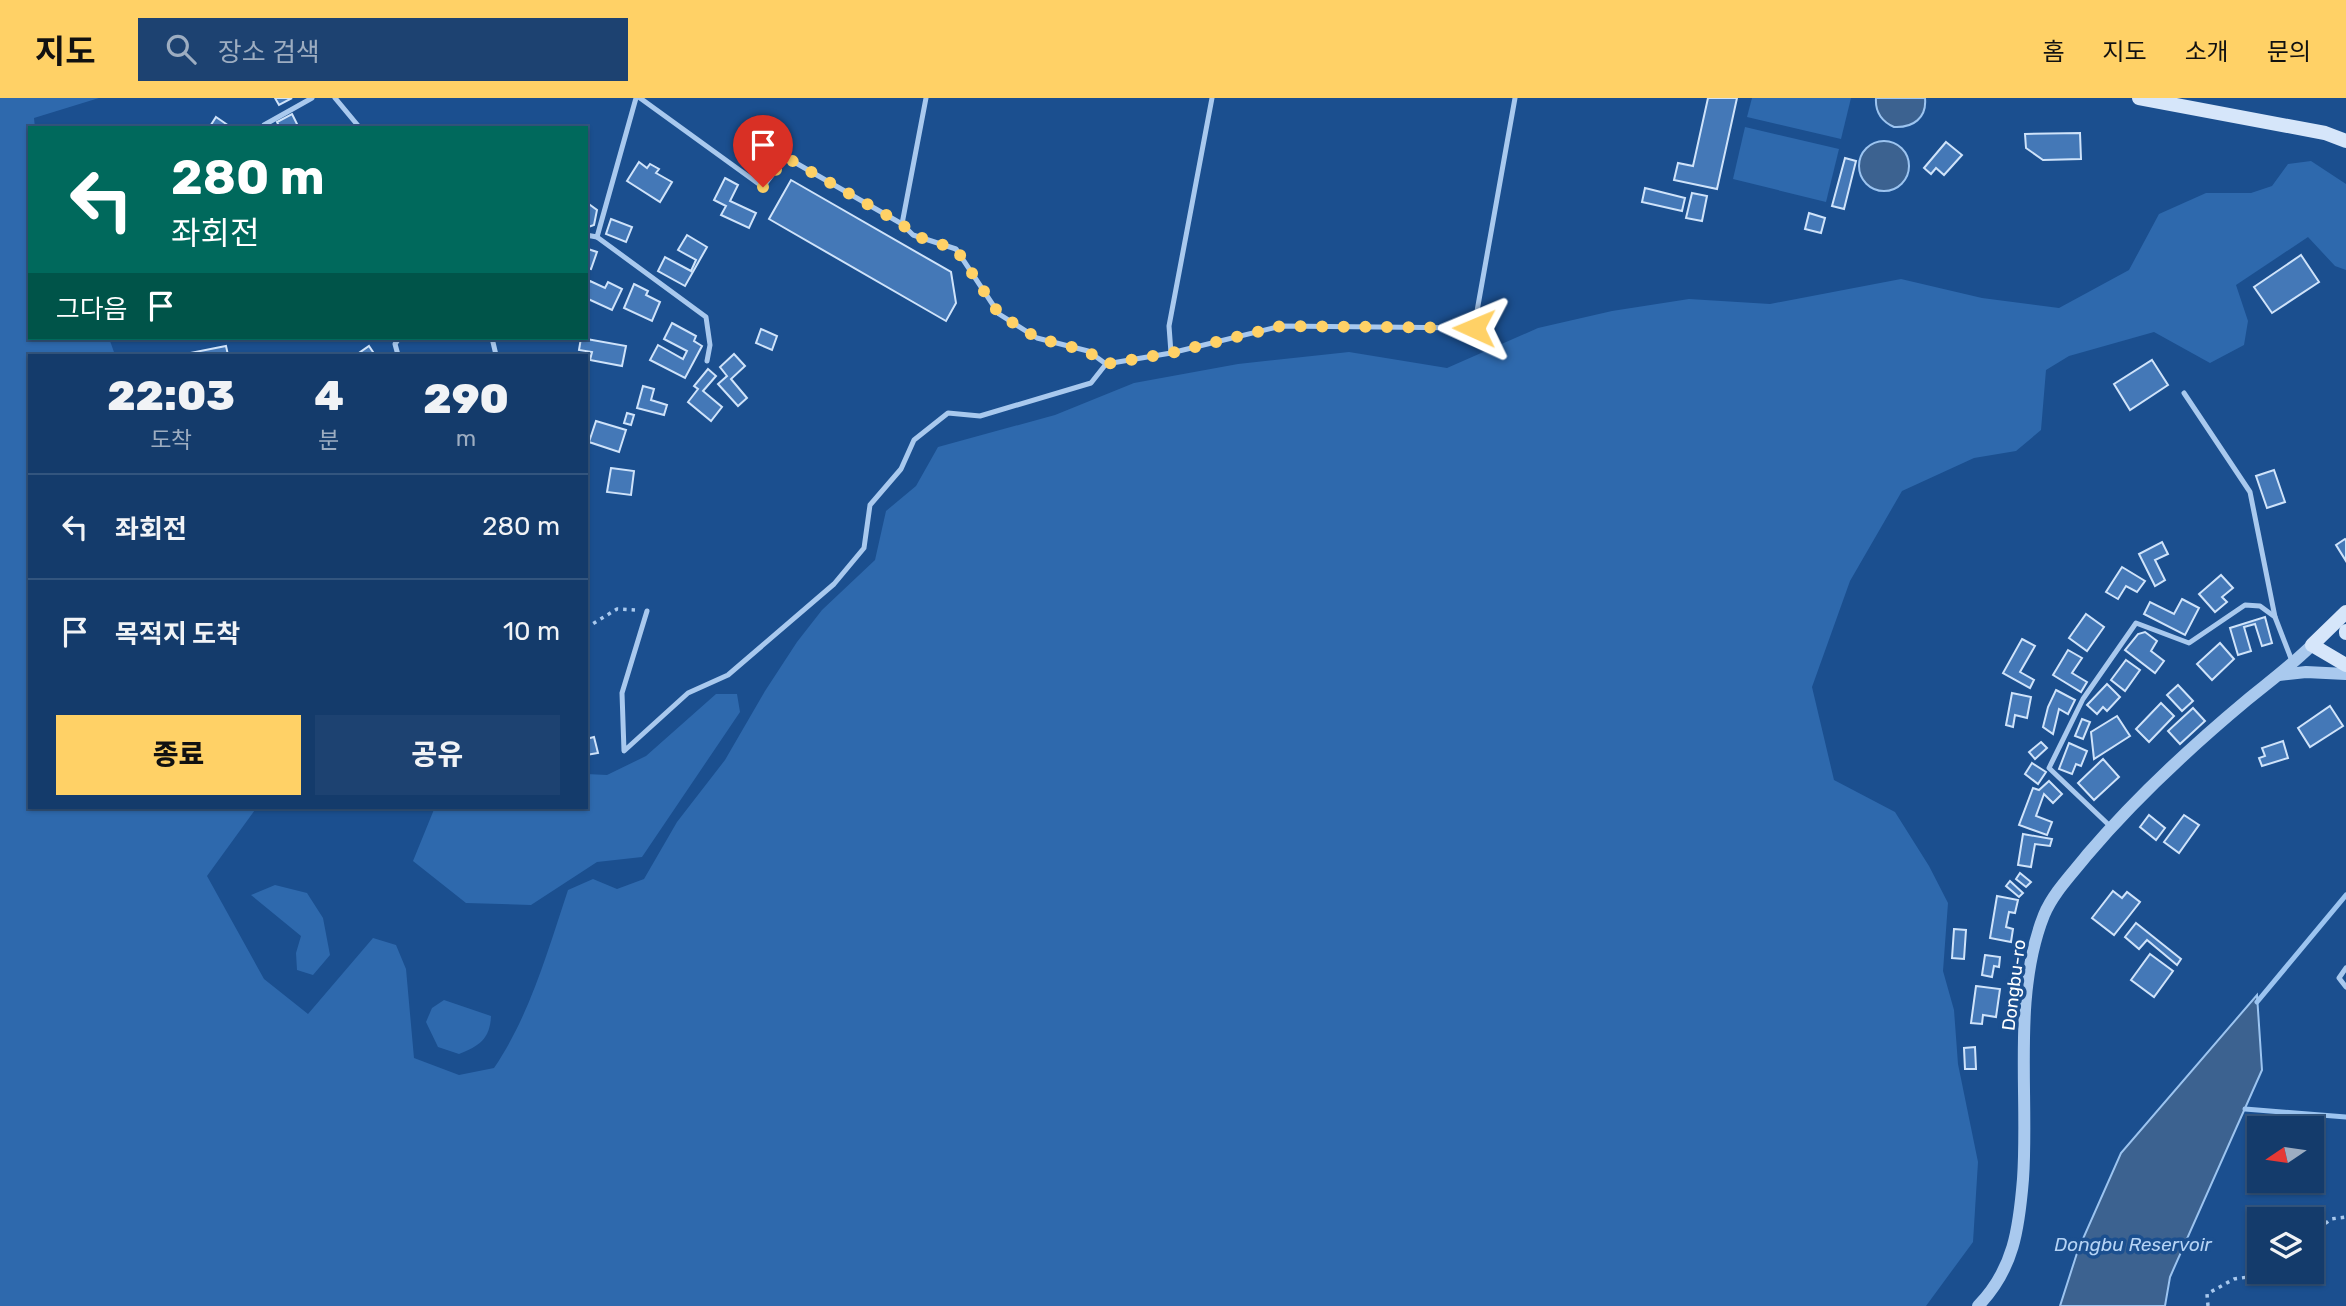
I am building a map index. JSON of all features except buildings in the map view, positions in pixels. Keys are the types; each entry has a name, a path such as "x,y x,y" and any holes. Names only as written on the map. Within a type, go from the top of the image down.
{"main road":[{"path":"2139,98 2325,133 2346,141"},
{"path":"2346,612 2312,645 2346,665"}],"street":[{"name":"Dongbu-ro","path":"1978,1306 1993,1291 2006,1266 2017,1235 2025,1139 2025,1030 2033,950 2045,914 2060,888 2111,827 2198,744 2312,645"},
{"path":"2278,675 2346,674"}],"lane":[{"path":"264,126 312,98"},
{"path":"597,237 638,98 763,187 781,163 789,159 902,224 913,235 956,249 999,314 1037,338 1087,351 1106,364"},
{"path":"902,224 926,98"},
{"path":"1171,353 1169,326 1212,98"},
{"path":"647,611 622,693 624,751 688,693 728,675 834,584 864,548 870,505 901,469 914,440 948,413 980,416 1091,383 1106,364 1171,353 1281,326 1474,328 1515,98"},
{"path":"337,99 358,126"},
{"path":"588,235 597,237 706,317 710,345 707,361"},
{"path":"2184,393 2250,492 2275,617 2293,664"},
{"path":"2111,827 2049,768 2083,699 2136,623 2189,643 2245,605 2260,606 2275,617"},
{"path":"2346,968 2339,978 2346,987"}],"path":[{"path":"588,627 617,609 647,611"},
{"path":"2324,1225 2331,1219 2346,1217"},
{"path":"2208,1306 2207,1294 2234,1279 2247,1277"}],"shaded area":[{"path":"0,98 99,98 34,118 35,126 28,126 28,340 110,340 115,354 28,354 28,809 256,809 207,876 264,979 308,1014 373,938 396,945 406,969 414,1058 459,1075 494,1068 507,1048 537,982 568,890 593,879 617,889 644,879 677,822 725,760 797,642 822,610 875,560 886,511 916,486 938,447 1055,415 1134,383 1238,364 1349,352 1447,368 1538,328 1612,311 1689,299 1770,304 1901,279 1982,298 2059,308 2129,270 2159,214 2206,193 2251,193 2272,186 2288,164 2311,161 2346,184 2346,270 2335,266 2308,237 2236,285 2248,321 2244,345 2210,363 2154,332 2069,356 2046,370 2041,430 2016,451 1974,458 1902,491 1850,581 1812,687 1834,780 1895,812 1929,866 1948,903 1943,971 1954,1010 1958,1064 1978,1162 1973,1242 1926,1306 0,1306"},
{"path":"1752,98 1851,98 1841,139 1747,117"},
{"path":"1745,127 1839,149 1826,202 1733,179"},
{"path":"716,694 737,694 740,712 642,857 597,862 531,905 466,903 413,861 434,809 588,809 588,774 607,775 646,756"},
{"path":"275,885 307,893 323,918 330,955 313,975 297,970 296,953 301,936 251,895"},
{"path":"444,1000 491,1016 488,1031 482,1041 459,1054 438,1047 426,1022 432,1008"}],"water":[{"path":"1876,98 1925,98 1924,111 1913,124 1894,127 1880,116"},
{"path":"1884,141 1902,148 1909,166 1902,184 1884,191 1866,184 1859,166 1866,148"},
{"name":"Dongbu Reservoir","path":"2257,995 2262,1070 2170,1277 2165,1306 2060,1306 2078,1250 2121,1153"}],"waterway":[{"path":"2257,1002 2346,895"},
{"path":"2245,1109 2346,1117"}],"route":[{"path":"763,187 781,163 789,159 902,224 913,235 956,249 999,314 1037,338 1087,351 1106,364 1171,353 1281,326 1474,328"}]}
